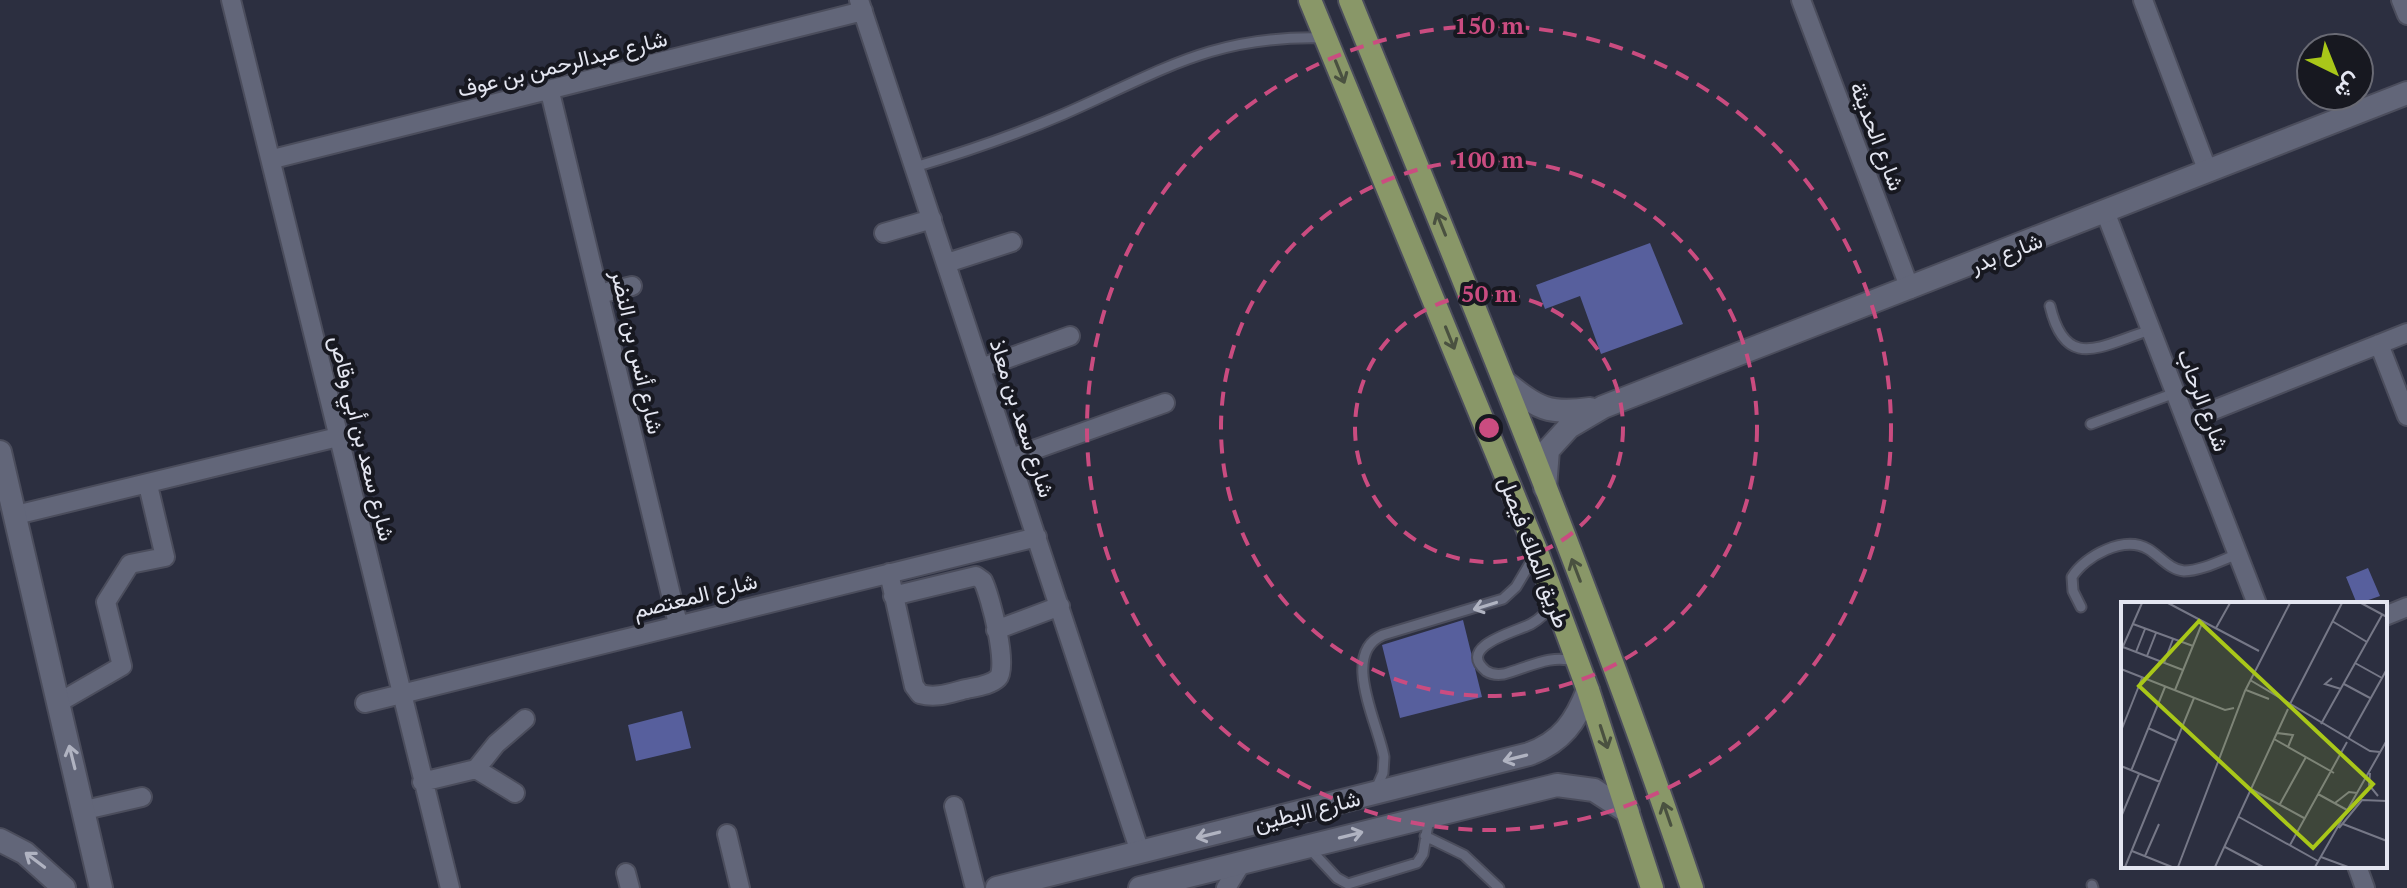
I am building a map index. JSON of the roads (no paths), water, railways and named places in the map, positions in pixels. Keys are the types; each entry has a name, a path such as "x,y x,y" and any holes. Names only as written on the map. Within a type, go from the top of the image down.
{"main road":[{"name":"طريق الملك فيصل","path":"1310,0 1537,552 1588,690 1652,888"},
{"name":"طريق الملك فيصل","path":"1350,0 1506,383 1657,784 1692,888"}],"street":[{"name":"شارع سعد بن أبي وقاص","path":"231,0 273,159 338,437 450,888"},
{"name":"شارع الحديثة","path":"1801,0 1910,289"},
{"path":"2143,0 2208,172"},
{"path":"2401,0 2407,15"},
{"name":"شارع عبدالرحمن بن عوف","path":"273,159 550,92 861,6"},
{"name":"شارع سعد بن معاذ","path":"861,6 1140,852"},
{"name":"شارع أنس بن النضر","path":"550,92 678,624"},
{"name":"شارع بدر","path":"1545,489 1548,450 1569,427 1603,407 2106,214 2407,93"},
{"name":"شارع الرحاب","path":"2106,214 2256,602"},
{"path":"884,233 932,219"},
{"path":"947,263 1012,242"},
{"path":"599,294 632,286"},
{"path":"2186,421 2407,333"},
{"path":"981,368 1070,336"},
{"path":"2379,344 2407,416"},
{"name":"شارع بدر","path":"1506,383 1540,409 1564,413 1603,407"},
{"path":"1011,458 1165,403"},
{"path":"16,515 338,437"},
{"path":"0,452 101,888"},
{"path":"58,703 122,666 106,602 130,564 165,557 148,485"},
{"name":"شارع المعتصم","path":"365,703 1037,537"},
{"path":"889,573 893,596 914,686 920,694 932,697 990,683 1000,677 1003,668 989,592 976,576 893,596"},
{"path":"996,630 1060,606"},
{"path":"2387,615 2407,607"},
{"name":"شارع البطين","path":"997,888 1541,750 1571,726 1588,690"},
{"path":"422,782 476,769 522,713"},
{"path":"476,769 515,793"},
{"path":"1428,826 1438,794 1434,778"},
{"name":"شارع البطين","path":"1156,886 1307,846 1428,826 1545,787 1569,784 1605,795 1628,812"},
{"path":"85,810 142,797"},
{"path":"954,806 975,888"},
{"path":"727,834 740,888"},
{"path":"0,840 25,853 56,877 64,888"},
{"path":"1226,888 1242,862"},
{"path":"2358,868 2365,888"}],"lane":[{"path":"915,167 1022,131 1201,52 1273,39 1325,38"},
{"path":"2050,306 2061,337 2073,349 2086,349 2151,330"},
{"path":"2091,424 2175,393"},
{"path":"2081,607 2073,591 2072,577 2085,561 2104,551 2136,544 2185,571 2238,554"},
{"path":"1373,793 1384,765 1361,667 1366,647 1383,635 1503,599 1516,587 1537,552"},
{"path":"1554,600 1534,623 1488,641 1480,650 1480,661 1486,671 1496,675 1553,659 1578,663"},
{"path":"1307,846 1337,878 1352,884 1413,866 1423,854 1428,826 1499,888"}]}
